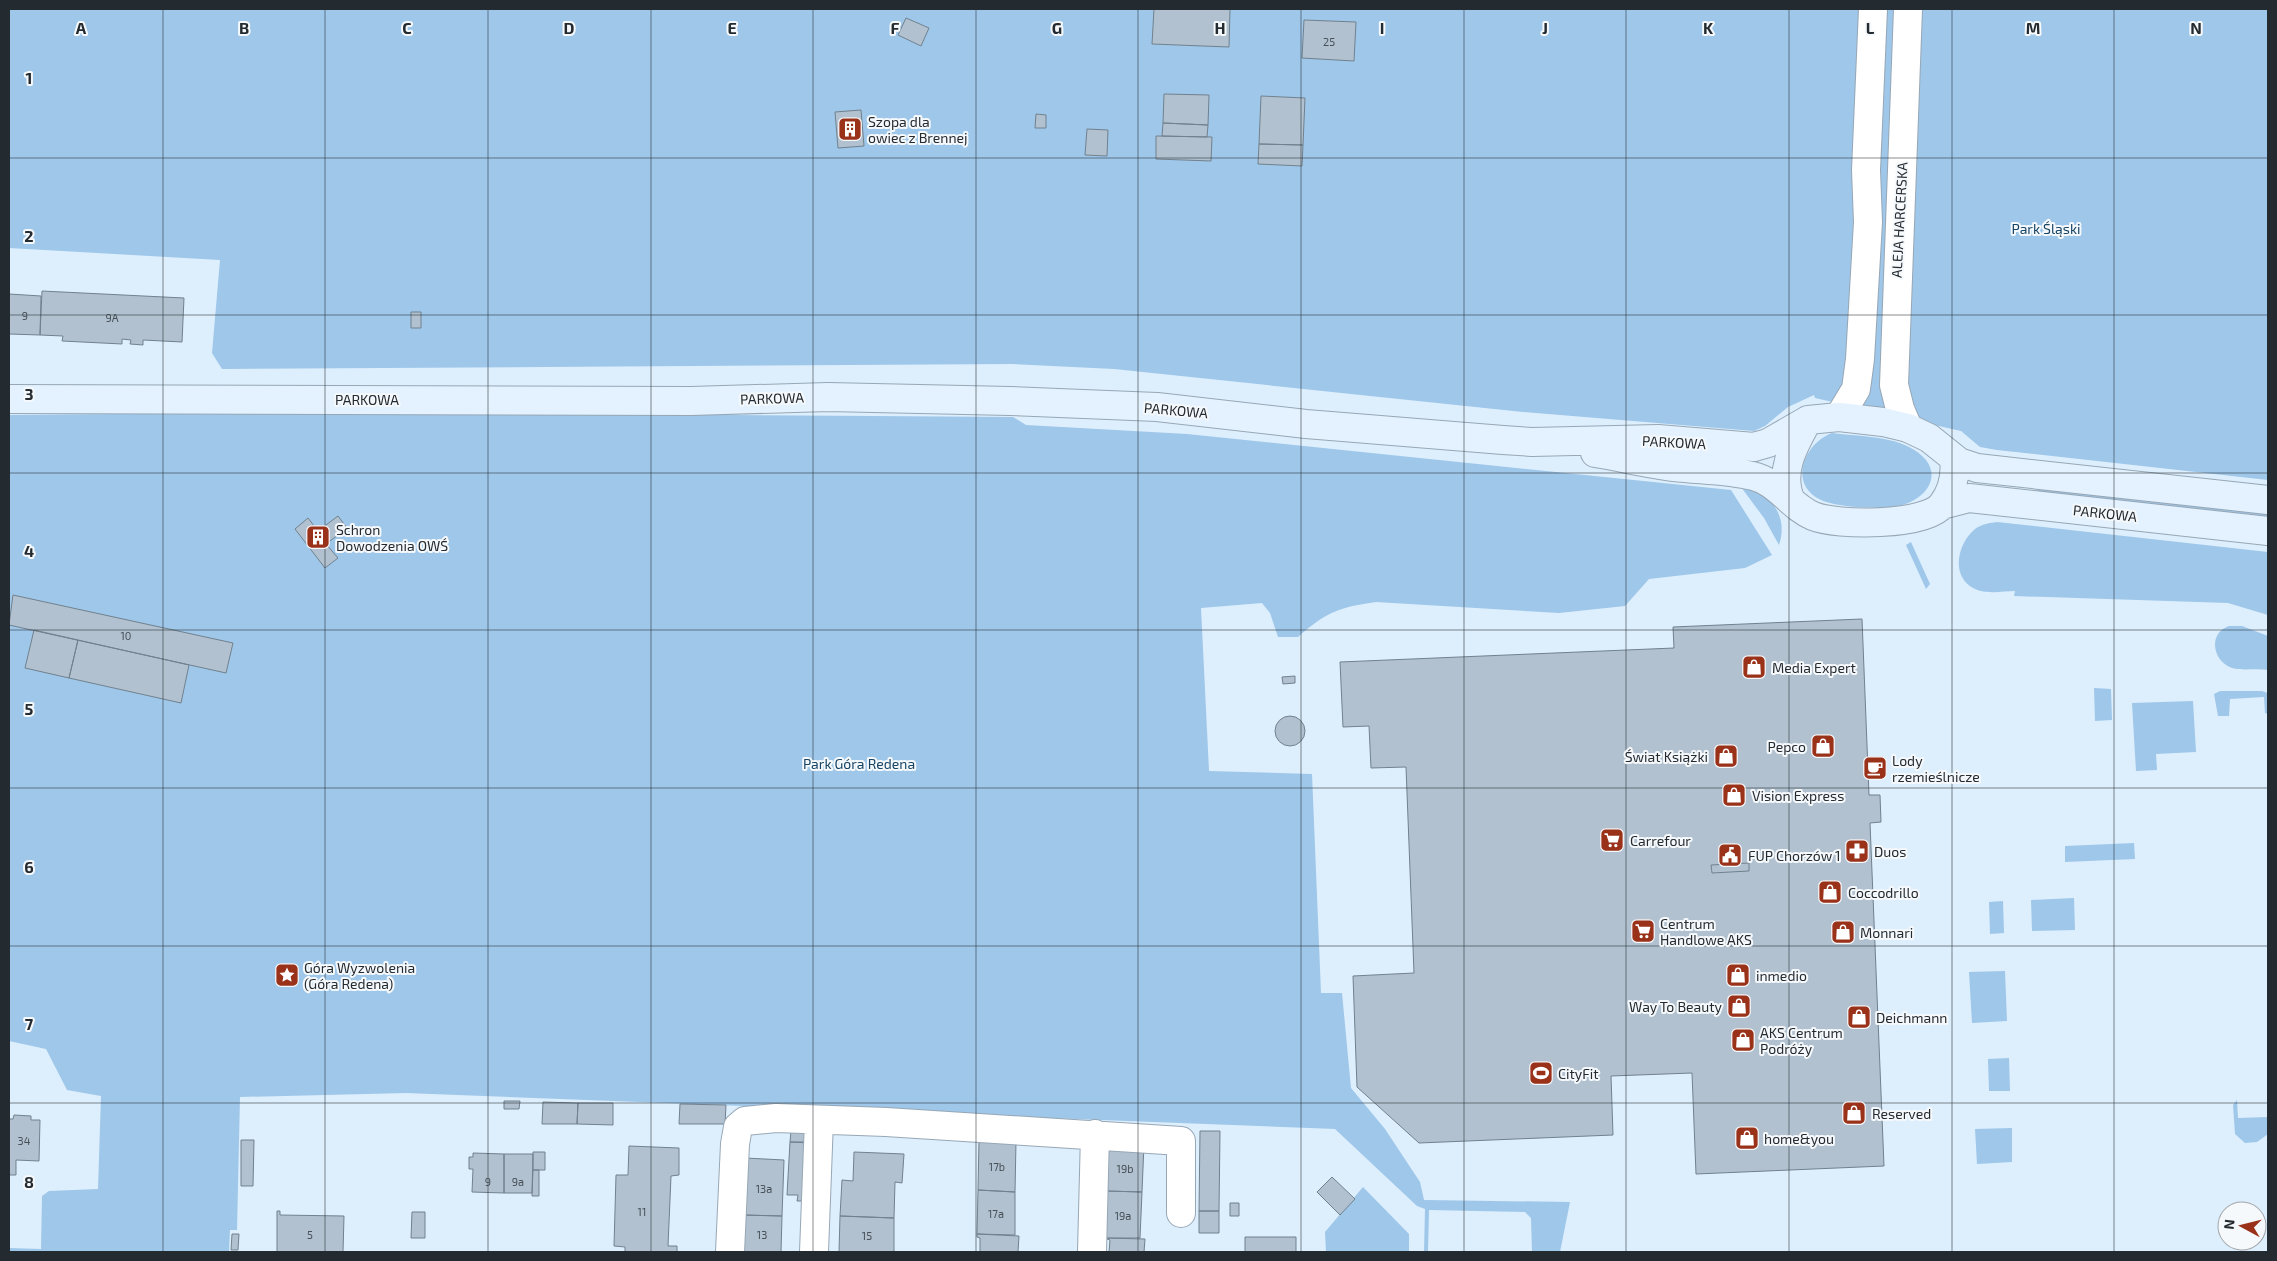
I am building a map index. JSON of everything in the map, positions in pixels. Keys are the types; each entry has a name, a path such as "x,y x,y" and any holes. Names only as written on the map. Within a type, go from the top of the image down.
{"street":[{"path":"1839,417 1856,389 1858,374 1868,222 1866,170 1873,9"},
{"name":"ALEJA HARCERSKA","path":"1908,9 1894,385 1900,409 1908,428"},
{"path":"1869,110 1904,111"},
{"name":"PARKOWA","path":"9,399 691,401 828,397 1037,402 1157,407 1401,433 1532,442 1658,439 1754,447 1768,443 1808,420"},
{"path":"1954,458 1955,476 1942,506 1916,517 1857,524 1816,518 1791,501 1786,486 1791,451 1808,420 1839,417 1883,422 1908,428 1929,438 1954,458 1977,468 2268,500"},
{"name":"PARKOWA","path":"1532,442 1672,467 1756,477 1772,485 1791,501"},
{"name":"PARKOWA","path":"1942,506 1969,498 2268,531"},
{"path":"730,1252 735,1144 738,1128 745,1121 776,1118 886,1122 1181,1140 1181,1213"},
{"path":"814,1252 819,1120"},
{"path":"1092,1252 1095,1134"}],"green space":[{"name":"Park Śląski","path":"9,9 2268,9 2268,480 1980,447 1961,431 1815,398 1814,395 1788,407 1765,426 1754,431 1523,412 1114,369 1012,364 222,369 212,353 220,260 9,248"},
{"name":"Park Góra Redena","path":"324,412 1013,417 1026,425 1187,434 1731,490 1772,555 1745,568 1649,579 1625,606 1559,613 1376,602 1353,606 1325,616 1298,637 1278,637 1270,613 1262,603 1201,608 1209,771 1312,774 1321,993 1342,993 1351,1088 1385,1129 1420,1182 1424,1200 1570,1202 1560,1252 1532,1252 1531,1218 1525,1212 1429,1210 1428,1252 1424,1252 1425,1209 1417,1206 1335,1129 406,1093 240,1097 237,1230 230,1230 229,1252 9,1252 9,1248 41,1249 42,1196 49,1191 98,1189 101,1096 67,1090 46,1049 9,1041 9,415"},
{"path":"1832,433 1880,438 1907,446 1921,455 1929,465 1932,475 1929,484 1923,493 1913,501 1900,506 1885,508 1844,506 1821,500 1811,493 1805,485 1802,475 1803,465 1813,446 1822,438"},
{"path":"1741,487 1761,494 1775,507 1781,524 1779,545 1764,518"},
{"path":"2039,487 2268,512 2268,519 2036,492"},
{"path":"1997,522 2268,552 2268,615 2228,603 2014,596 2015,591 1988,592 1978,590 1966,582 1961,575 1959,559 1961,550 1964,542 1975,529"},
{"path":"1911,542 1930,584 1926,589 1906,545"},
{"path":"2229,626 2242,626 2268,636 2268,670 2232,668 2220,659 2215,647 2215,641 2222,630"},
{"path":"2094,688 2111,689 2112,720 2095,721"},
{"path":"2220,691 2262,691 2268,693 2268,714 2265,713 2264,697 2230,699 2229,716 2218,716 2214,694"},
{"path":"2193,701 2196,752 2156,754 2157,770 2136,771 2132,703"},
{"path":"2134,843 2135,859 2065,862 2065,846"},
{"path":"2074,898 2075,930 2032,931 2031,900"},
{"path":"2003,901 2004,933 1990,934 1989,902"},
{"path":"2005,971 2007,1021 1972,1023 1969,972"},
{"path":"2009,1058 2010,1091 1989,1091 1988,1059"},
{"path":"2237,1100 2238,1118 2268,1117 2268,1134 2257,1142 2245,1143 2235,1134 2233,1105"},
{"path":"2012,1128 2012,1162 1977,1164 1975,1129"},
{"path":"1363,1187 1409,1234 1409,1252 1326,1252 1325,1232"}],"building":[{"path":"1154,9 1230,9 1229,47 1152,44"},
{"path":"906,18 929,28 921,46 898,35"},
{"path":"1304,20 1356,22 1354,61 1302,58"},
{"path":"1164,94 1209,95 1208,125 1163,123"},
{"path":"1261,96 1305,98 1303,145 1259,144"},
{"name":"Szopa dla owiec z Brennej","path":"861,110 864,146 838,148 835,112"},
{"path":"1036,114 1046,115 1046,128 1035,128"},
{"path":"1163,123 1208,125 1207,137 1162,136"},
{"path":"1087,129 1108,130 1107,156 1085,155"},
{"path":"1156,136 1212,137 1211,161 1156,159"},
{"path":"1259,144 1303,145 1302,166 1258,164"},
{"path":"42,291 184,298 182,342 143,340 143,345 130,344 131,340 122,339 122,344 62,341 63,336 40,335"},
{"path":"9,294 41,296 40,335 9,334"},
{"path":"411,312 421,312 421,328 411,328"},
{"name":"Schron Dowodzenia OWŚ","path":"338,516 347,528 326,544 338,558 325,568 295,529 308,518 318,531"},
{"path":"13,595 233,643 226,673 9,625"},
{"name":"Centrum Handlowe AKS","path":"1862,619 1869,795 1880,795 1881,822 1870,823 1884,1166 1696,1174 1692,1073 1611,1076 1613,1135 1419,1143 1357,1087 1353,976 1414,973 1406,767 1371,768 1369,726 1343,727 1340,662 1674,648 1673,627"},
{"path":"34,630 78,640 69,678 25,668"},
{"path":"78,640 189,665 181,703 69,678"},
{"path":"1295,676 1295,683 1283,684 1282,677"},
{"path":"1290,716 1296,717 1304,725 1304,737 1296,745 1290,746 1284,745 1276,737 1275,731 1276,725 1284,717"},
{"path":"1872,762 1878,762 1878,772 1871,773"},
{"path":"1749,863 1749,871 1712,873 1711,865"},
{"path":"504,1101 520,1101 519,1109 504,1109"},
{"path":"543,1102 578,1103 577,1124 542,1124"},
{"path":"578,1103 613,1103 613,1125 577,1124"},
{"path":"680,1104 726,1105 725,1124 679,1124"},
{"path":"14,1115 31,1116 31,1120 40,1120 39,1161 16,1160 16,1175 9,1175 9,1119 13,1119"},
{"path":"791,1131 811,1132 811,1143 790,1142"},
{"path":"1200,1131 1220,1131 1219,1211 1199,1211"},
{"path":"241,1140 254,1140 253,1186 241,1186"},
{"path":"979,1140 1016,1141 1015,1192 978,1190"},
{"path":"790,1142 806,1142 804,1201 797,1201 798,1195 787,1195"},
{"path":"1107,1143 1144,1144 1142,1192 1106,1191"},
{"path":"629,1146 679,1148 679,1175 671,1176 668,1246 677,1246 677,1252 625,1252 625,1247 614,1246 616,1175 628,1175"},
{"path":"533,1152 545,1152 545,1170 533,1170"},
{"path":"854,1152 904,1154 902,1183 895,1182 894,1218 840,1216 842,1180 853,1181"},
{"path":"473,1153 504,1154 504,1193 472,1192 473,1169 469,1169 469,1157 473,1157"},
{"path":"504,1154 533,1154 532,1193 504,1193"},
{"path":"745,1158 784,1160 782,1216 743,1215"},
{"path":"533,1170 539,1170 539,1196 532,1196"},
{"path":"1332,1177 1355,1199 1340,1215 1317,1192"},
{"path":"978,1190 1015,1192 1015,1235 977,1234"},
{"path":"1106,1191 1142,1192 1140,1238 1104,1238"},
{"path":"1230,1203 1239,1203 1239,1216 1230,1216"},
{"path":"277,1211 280,1211 280,1215 344,1216 343,1252 277,1252"},
{"path":"1199,1211 1219,1211 1219,1233 1199,1233"},
{"path":"412,1212 425,1212 425,1238 411,1238"},
{"path":"743,1215 782,1216 781,1252 742,1252"},
{"path":"840,1216 894,1218 894,1252 839,1252"},
{"path":"232,1234 239,1234 238,1250 231,1250"},
{"path":"977,1234 1019,1236 1018,1252 980,1252 980,1238 977,1237"},
{"path":"1245,1237 1296,1237 1296,1252 1245,1252"},
{"path":"1104,1238 1145,1239 1144,1252 1109,1252 1110,1240"}],"place":[{"name":"Szopa dla owiec z Brennej","path":"850,129"},
{"name":"Schron Dowodzenia OWŚ","path":"318,537"},
{"name":"Media Expert","path":"1754,667"},
{"name":"Pepco","path":"1823,746"},
{"name":"Świat Książki","path":"1726,756"},
{"name":"Lody rzemieślnicze","path":"1875,768"},
{"name":"Vision Express","path":"1734,795"},
{"name":"Carrefour","path":"1612,840"},
{"name":"Duos","path":"1857,851"},
{"name":"FUP Chorzów 1","path":"1730,855"},
{"name":"Coccodrillo","path":"1830,892"},
{"name":"Centrum Handlowe AKS","path":"1643,931"},
{"name":"Monnari","path":"1843,932"},
{"name":"Góra Wyzwolenia (Góra Redena)","path":"287,975"},
{"name":"inmedio","path":"1738,975"},
{"name":"Way To Beauty","path":"1739,1006"},
{"name":"Deichmann","path":"1859,1017"},
{"name":"AKS Centrum Podróży","path":"1743,1040"},
{"name":"CityFit","path":"1541,1073"},
{"name":"Reserved","path":"1854,1113"},
{"name":"home&you","path":"1747,1138"}]}
